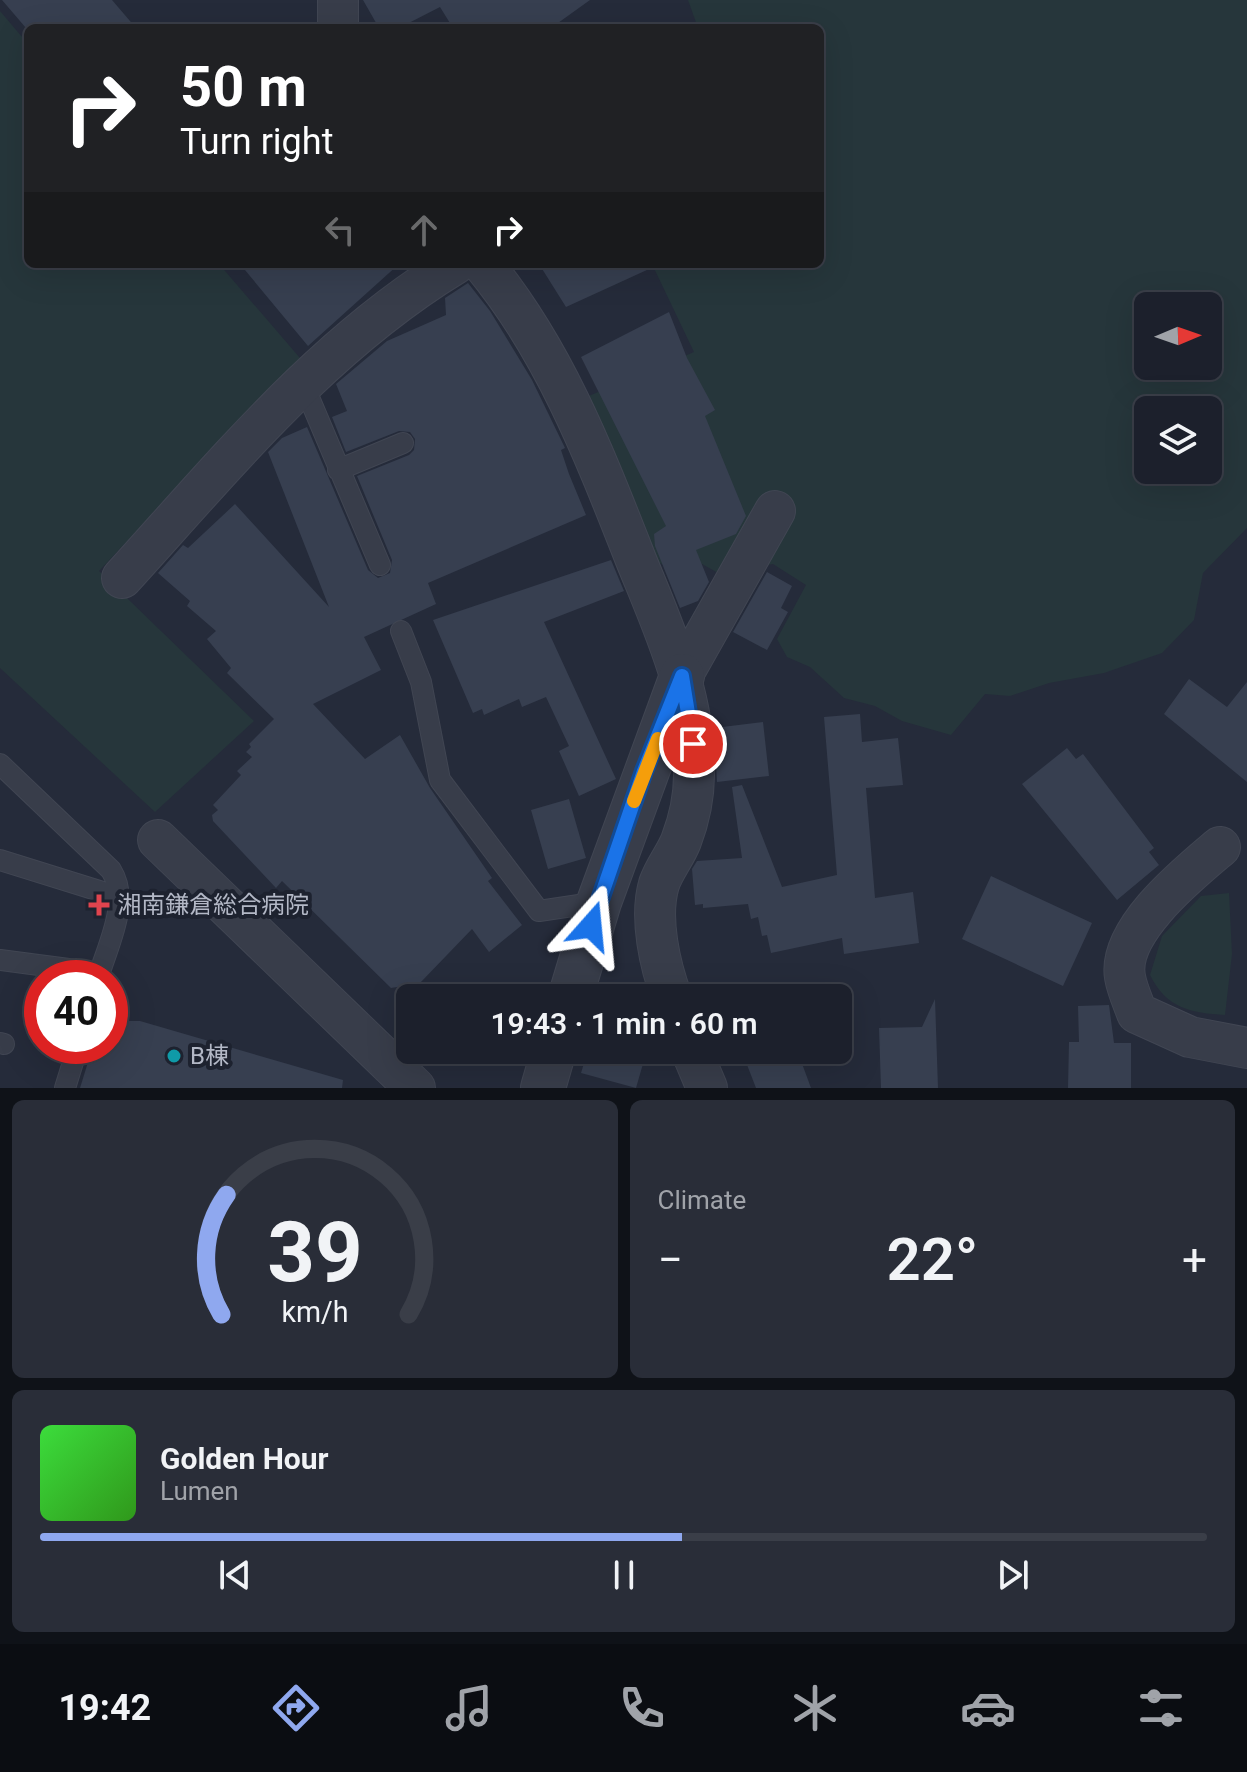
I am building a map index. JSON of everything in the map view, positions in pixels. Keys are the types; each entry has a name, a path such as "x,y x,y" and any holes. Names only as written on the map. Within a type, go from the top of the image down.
{"street":[{"path":"122,578 302,381 422,284 448,268"},
{"path":"486,268 516,304 566,395 682,676 694,776 690,810 681,841 659,885 655,916 669,984"},
{"path":"574,984 599,902 682,676 775,511"},
{"path":"158,840 415,1088"},
{"path":"1220,847 1182,878 1132,937 1125,975 1137,1013 1190,1037 1247,1048"},
{"path":"543,1088 550,1064"},
{"path":"697,1064 707,1088"}],"lane":[{"path":"302,381 380,565"},
{"path":"338,470 403,443"},
{"path":"401,631 421,682 440,780 539,911 599,902"},
{"path":"2,768 111,870 119,882 122,898 103,960"},
{"path":"0,860 122,898"},
{"path":"0,960 24,964"},
{"path":"65,1088 72,1064"}],"shaded area":[{"path":"688,0 1247,0 1247,528 1203,573 1194,620 1162,653 1104,673 1049,683 1010,696 985,694 951,735 902,721 875,706 844,698 810,667 787,657 777,639 806,585 773,564 720,574 693,559 673,570 658,562 584,398 694,352 654,268 824,268 824,24 697,24"},
{"path":"0,11 24,39 24,268 222,268 300,358 99,571 254,721 155,812 0,668"},
{"path":"1229,893 1232,954 1225,1015 1181,1007 1164,995 1150,975 1162,936 1201,896"}],"building":[{"path":"2,0 112,0 133,24 24,24"},
{"path":"363,0 590,0 557,24 451,24 440,7 407,24 377,24"},
{"path":"243,268 395,268 308,346"},
{"path":"542,268 651,268 566,307"},
{"path":"468,283 490,311 532,380 565,448 561,450 586,515 428,583 436,604 364,637 381,670 313,704 365,759 400,735 430,788 492,878 488,881 522,925 489,952 472,929 420,983 396,984 396,987 391,988 282,881 276,888 213,821 212,815 218,810 213,805 241,775 237,771 252,757 246,752 251,747 249,744 274,719 227,673 231,668 207,639 216,631 187,606 190,601 158,573 183,545 188,548 235,504 329,607 268,452 282,438 307,427 368,570 378,578 390,573 392,560 357,476 409,455 414,450 415,439 410,432 399,431 346,452 332,417 347,411 336,384 387,341 446,315 445,298"},
{"path":"669,312 687,358 715,410 705,416 746,516 736,534 696,550 709,582 698,601 680,608 655,546 654,534 666,526 581,357"},
{"path":"611,560 624,591 544,622 616,779 579,796 559,751 569,746 546,697 522,707 519,699 484,715 482,709 473,713 433,620"},
{"path":"767,572 792,586 781,608 788,612 767,650 733,632"},
{"path":"1189,679 1227,707 1247,682 1247,782 1164,714"},
{"path":"860,714 862,742 898,738 903,785 866,788 875,898 913,892 919,943 844,954 842,938 771,953 767,935 762,936 758,917 751,919 748,904 703,908 703,904 695,905 692,869 697,861 742,858 732,787 742,785 782,887 837,875 824,717"},
{"path":"763,722 769,776 717,782 714,728"},
{"path":"1067,748 1076,759 1083,754 1154,848 1149,852 1159,865 1117,900 1022,784"},
{"path":"569,799 586,858 548,869 531,810"},
{"path":"991,876 1092,923 1063,986 962,939"},
{"path":"935,999 938,1088 881,1088 879,1028 922,1027"},
{"path":"1109,1005 1114,1043 1131,1043 1131,1088 1068,1088 1069,1042 1079,1042 1078,1006"},
{"name":"B棟","path":"128,1021 140,1021 343,1080 342,1088 80,1088 87,1064 128,1064"},
{"path":"584,1064 643,1064 636,1088 581,1073"},
{"path":"747,1064 802,1064 811,1088 756,1088"}],"slow traffic":[{"path":"634,801 658,739"}],"place":[{"name":"湘南鎌倉総合病院","path":"99,905"},
{"name":"B棟","path":"174,1056"}],"route":[{"path":"591,926 644,771 682,676 693,744"}]}
